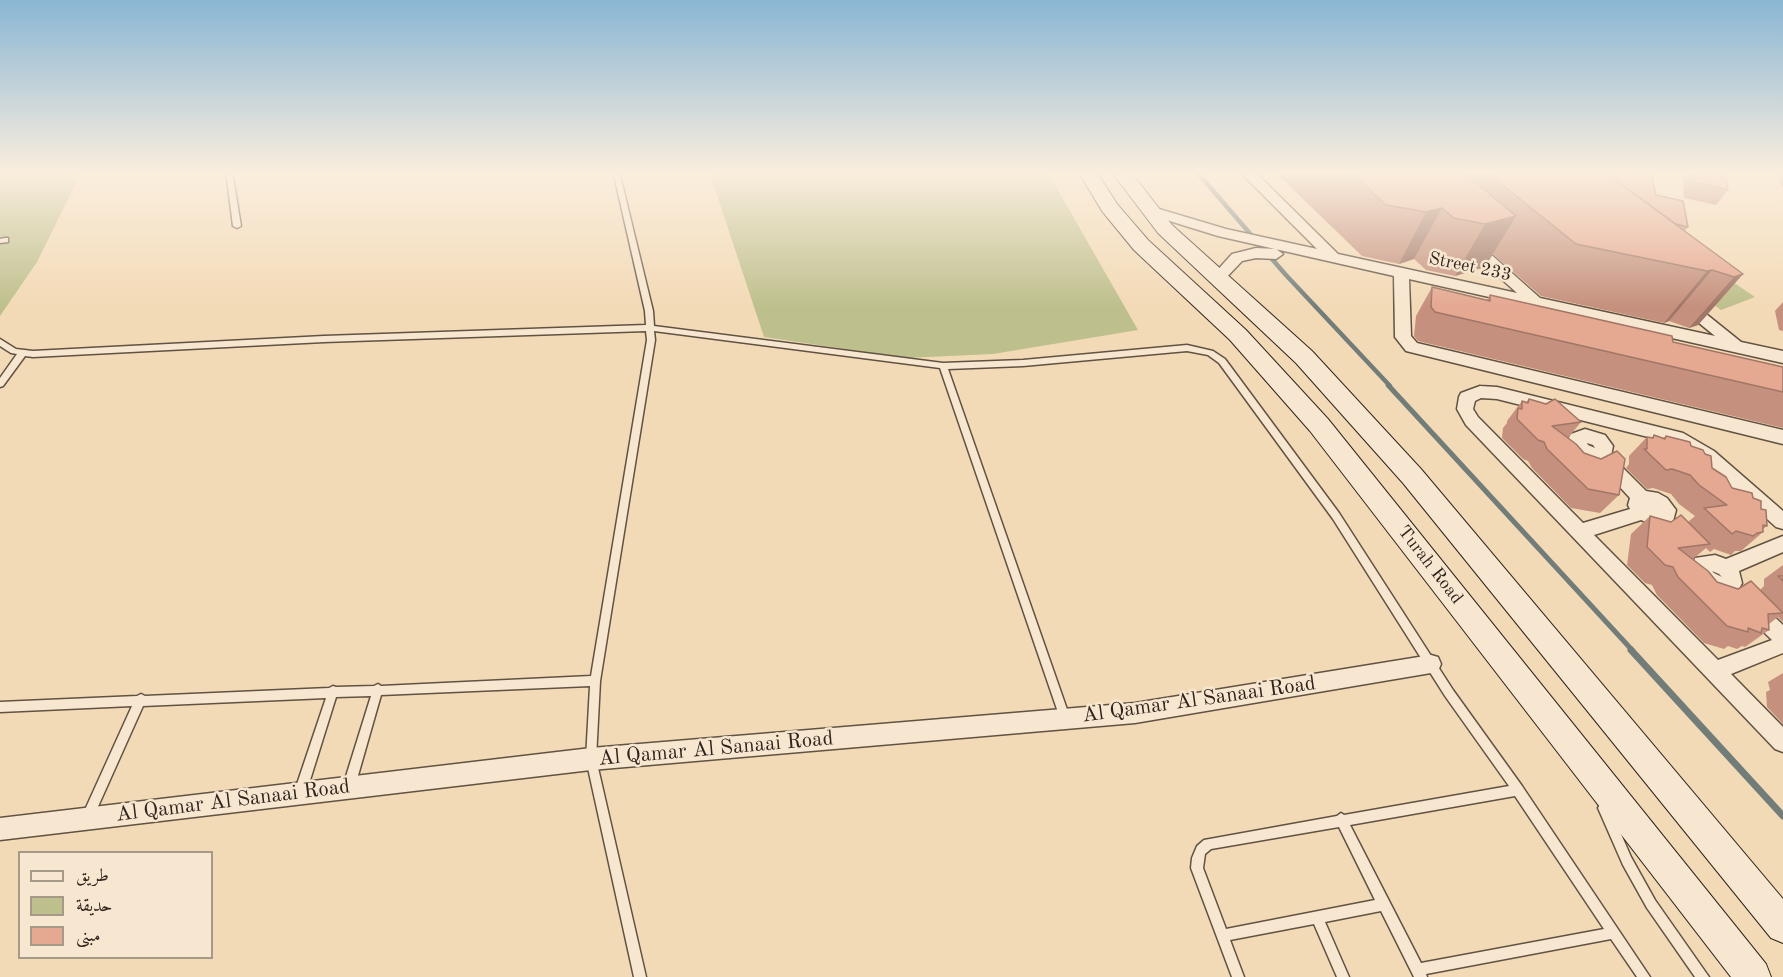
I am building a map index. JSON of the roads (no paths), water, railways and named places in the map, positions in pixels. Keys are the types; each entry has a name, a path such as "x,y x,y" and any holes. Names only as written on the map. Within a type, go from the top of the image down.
{"main road":[{"name":"Turah Road","path":"1117,217 1141,245 1238,335 1319,425 1753,977"},
{"path":"1155,217 1165,229 1321,374 1412,476 1783,927"}],"street":[{"name":"Street 233","path":"1168,217 1208,230 1401,279 1740,354 1783,357"},
{"path":"1290,217 1336,264"},
{"path":"1457,232 1536,302"},
{"path":"1460,249 1513,296"},
{"name":"Street 233","path":"1219,277 1237,257 1256,253 1277,254 1336,264"},
{"name":"Street 233","path":"1401,279 1513,296 1740,354 1783,370"},
{"path":"1401,279 1403,337 1408,344 1417,349 1783,437"},
{"path":"1673,295 1740,354"},
{"path":"1783,522 1708,456 1677,438 1497,393 1480,392 1467,397 1465,409 1472,421 1783,742"},
{"path":"1555,407 1581,435 1576,442 1581,449 1598,447 1634,427"},
{"path":"1598,447 1642,505 1676,534"},
{"path":"1579,532 1642,505"},
{"path":"1691,548 1706,562 1702,564 1701,571 1707,579 1722,586 1728,577 1783,544"},
{"path":"1714,671 1780,642 1728,577"},
{"name":"Al Qamar Al Sanaai Road","path":"0,829 591,759 1135,713 1431,664"}],"lane":[{"path":"236,217 237,226"},
{"path":"627,217 649,311 651,340 595,681 591,759 640,977"},
{"path":"0,342 22,354 324,339 651,328 943,366 1023,363 1187,348 1202,350 1216,356 1336,516 1431,664 1644,977"},
{"path":"0,384 22,354"},
{"path":"943,366 1065,718"},
{"path":"0,707 141,699 595,681"},
{"path":"349,788 378,689"},
{"path":"300,793 333,691"},
{"path":"87,818 141,699"},
{"path":"1589,769 1627,861 1651,904 1703,977"},
{"path":"1238,977 1197,868 1197,858 1202,850 1217,842 1518,790"},
{"path":"1341,819 1419,974 1614,933"},
{"path":"1222,936 1384,904"},
{"path":"1317,917 1343,977"}],"waterway":[{"path":"1235,217 1285,274 1390,386"},
{"path":"1388,385 1633,651"},
{"path":"1631,650 1783,816"}]}
